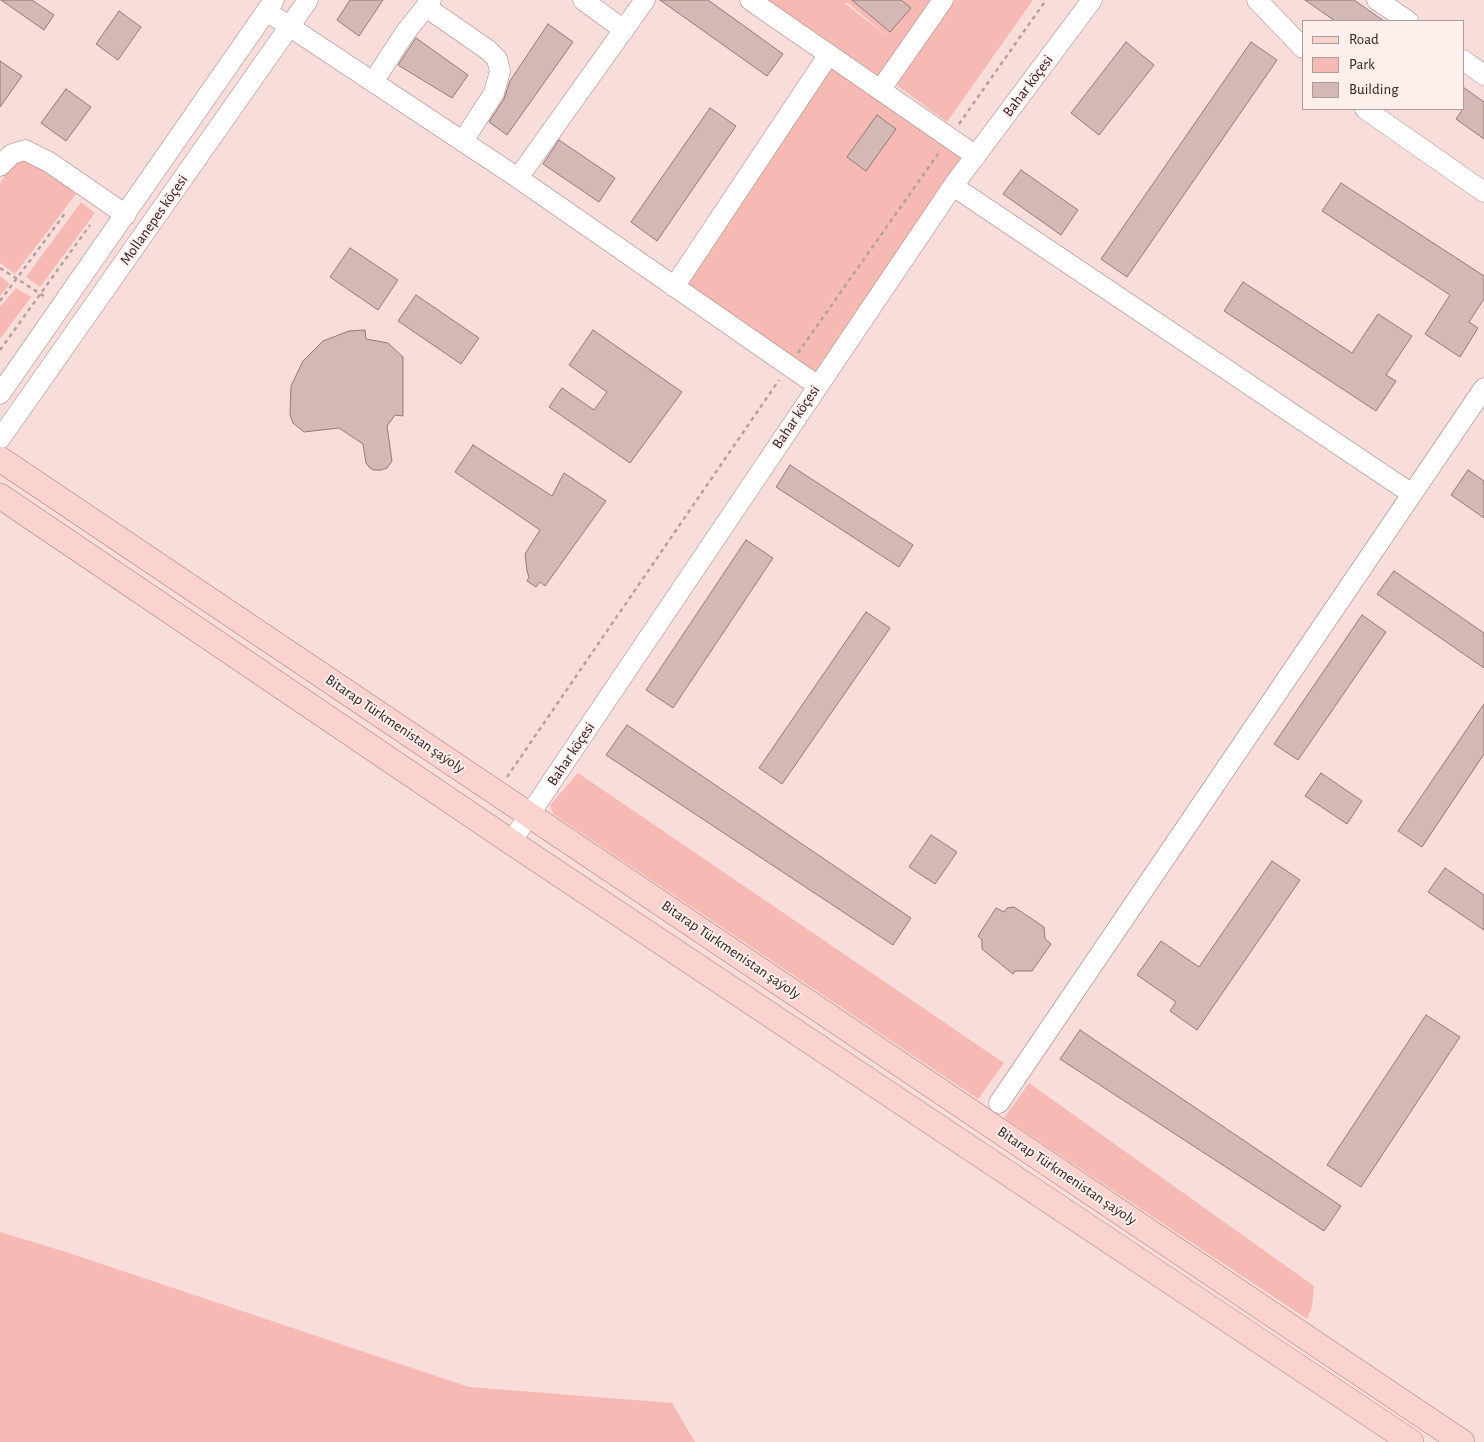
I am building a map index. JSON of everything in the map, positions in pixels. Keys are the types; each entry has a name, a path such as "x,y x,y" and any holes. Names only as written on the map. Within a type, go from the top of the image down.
{"main road":[{"name":"Bitarap Türkmenistan şaýoly","path":"0,458 1462,1442"},
{"name":"Bitarap Türkmenistan şaýoly","path":"0,496 510,842 1411,1442"}],"street":[{"name":"Mollanepes köçesi","path":"0,440 308,0"},
{"path":"583,0 624,30"},
{"path":"518,178 645,0"},
{"path":"750,0 950,136 976,156"},
{"path":"881,89 944,0"},
{"name":"Bahar köçesi","path":"510,842 953,186 1092,0"},
{"path":"1257,0 1302,47"},
{"path":"1377,0 1407,20"},
{"path":"373,82 405,33 429,3 488,50 497,59 500,71 494,93 463,141"},
{"name":"Mollanepes köçesi","path":"0,394 270,5"},
{"path":"270,5 290,26 518,178 818,386"},
{"path":"674,287 828,54"},
{"path":"1464,61 1484,75"},
{"path":"1366,110 1484,192"},
{"path":"0,166 12,154 24,150 49,162 126,215"},
{"path":"953,186 1412,494"},
{"path":"999,1103 1484,388"}],"path":[{"path":"496,792 788,366 1046,0"},
{"path":"0,301 66,212"},
{"path":"0,350 90,225"},
{"path":"0,268 61,308"}],"green space":[{"path":"750,0 943,0 881,89","holes":["844,3 848,3 892,40"]},
{"path":"955,0 1033,0 947,122 895,84"},
{"path":"823,59 966,155 816,376 674,280"},
{"path":"24,154 76,194 15,274 0,263 0,183 14,161"},
{"path":"81,202 95,213 40,287 26,277"},
{"path":"0,276 10,284 0,296"},
{"path":"16,288 31,297 0,339 0,307"},
{"path":"578,773 1004,1063 978,1099 553,814 550,805"},
{"path":"1029,1083 1314,1286 1312,1307 1307,1319 1004,1118"},
{"path":"0,1232 69,1253 469,1387 672,1403 695,1442 0,1442"}],"building":[{"path":"1,0 32,0 54,15 44,30"},
{"path":"350,0 383,0 359,36 337,20"},
{"path":"660,0 708,0 783,54 767,76"},
{"path":"852,0 901,0 911,8 890,32"},
{"path":"1305,0 1354,0 1383,20 1334,20"},
{"path":"119,11 141,27 118,60 96,44"},
{"path":"548,24 573,42 507,135 489,122 504,99 510,81"},
{"path":"416,38 468,75 452,98 398,65"},
{"path":"1126,42 1154,65 1099,135 1071,113"},
{"path":"1251,42 1277,60 1127,277 1101,259"},
{"path":"0,61 22,76 0,107"},
{"path":"1464,88 1484,102 1484,139 1456,119 1464,110"},
{"path":"66,89 91,107 66,141 41,123"},
{"path":"710,108 736,126 657,241 631,222"},
{"path":"877,115 896,129 866,171 847,157"},
{"path":"559,140 615,178 599,202 543,164"},
{"path":"1021,170 1078,210 1061,235 1003,194"},
{"path":"1341,183 1484,276 1484,299 1469,322 1478,328 1460,357 1425,334 1450,295 1322,211"},
{"path":"350,248 398,280 378,310 330,277"},
{"path":"1243,282 1352,353 1378,314 1412,336 1386,375 1396,381 1376,411 1224,311"},
{"path":"416,295 479,338 461,364 398,321"},
{"path":"365,330 366,339 388,343 403,357 403,416 395,415 387,426 392,461 387,468 381,470 373,470 369,467 366,463 363,444 339,428 304,432 293,423 290,415 291,386 303,361 323,341 349,331"},
{"path":"593,330 682,392 630,463 549,407 562,388 594,410 607,392 569,365"},
{"path":"473,445 552,496 564,473 606,501 545,586 540,582 536,587 527,581 529,577 525,554 540,530 455,472"},
{"path":"790,465 913,545 899,567 776,487"},
{"path":"1468,470 1484,481 1484,518 1451,495"},
{"path":"746,540 773,558 673,708 646,690"},
{"path":"1394,571 1484,633 1484,668 1377,594"},
{"path":"866,612 890,628 782,784 759,768"},
{"path":"1362,615 1386,632 1298,760 1274,744"},
{"path":"1484,704 1484,754 1422,847 1398,831"},
{"path":"627,725 911,918 893,945 606,755"},
{"path":"1321,773 1362,801 1347,824 1305,796"},
{"path":"931,835 957,852 935,884 909,867"},
{"path":"1272,861 1300,880 1197,1030 1170,1011 1176,1002 1137,975 1161,941 1199,967"},
{"path":"1445,868 1484,895 1484,930 1428,892"},
{"path":"1014,907 1044,927 1045,939 1051,944 1032,971 1015,971 1013,974 982,949 982,940 978,936 996,908 1004,912 1007,908"},
{"path":"1426,1015 1460,1037 1361,1187 1327,1165"},
{"path":"1080,1030 1341,1206 1324,1231 1060,1059"}]}
